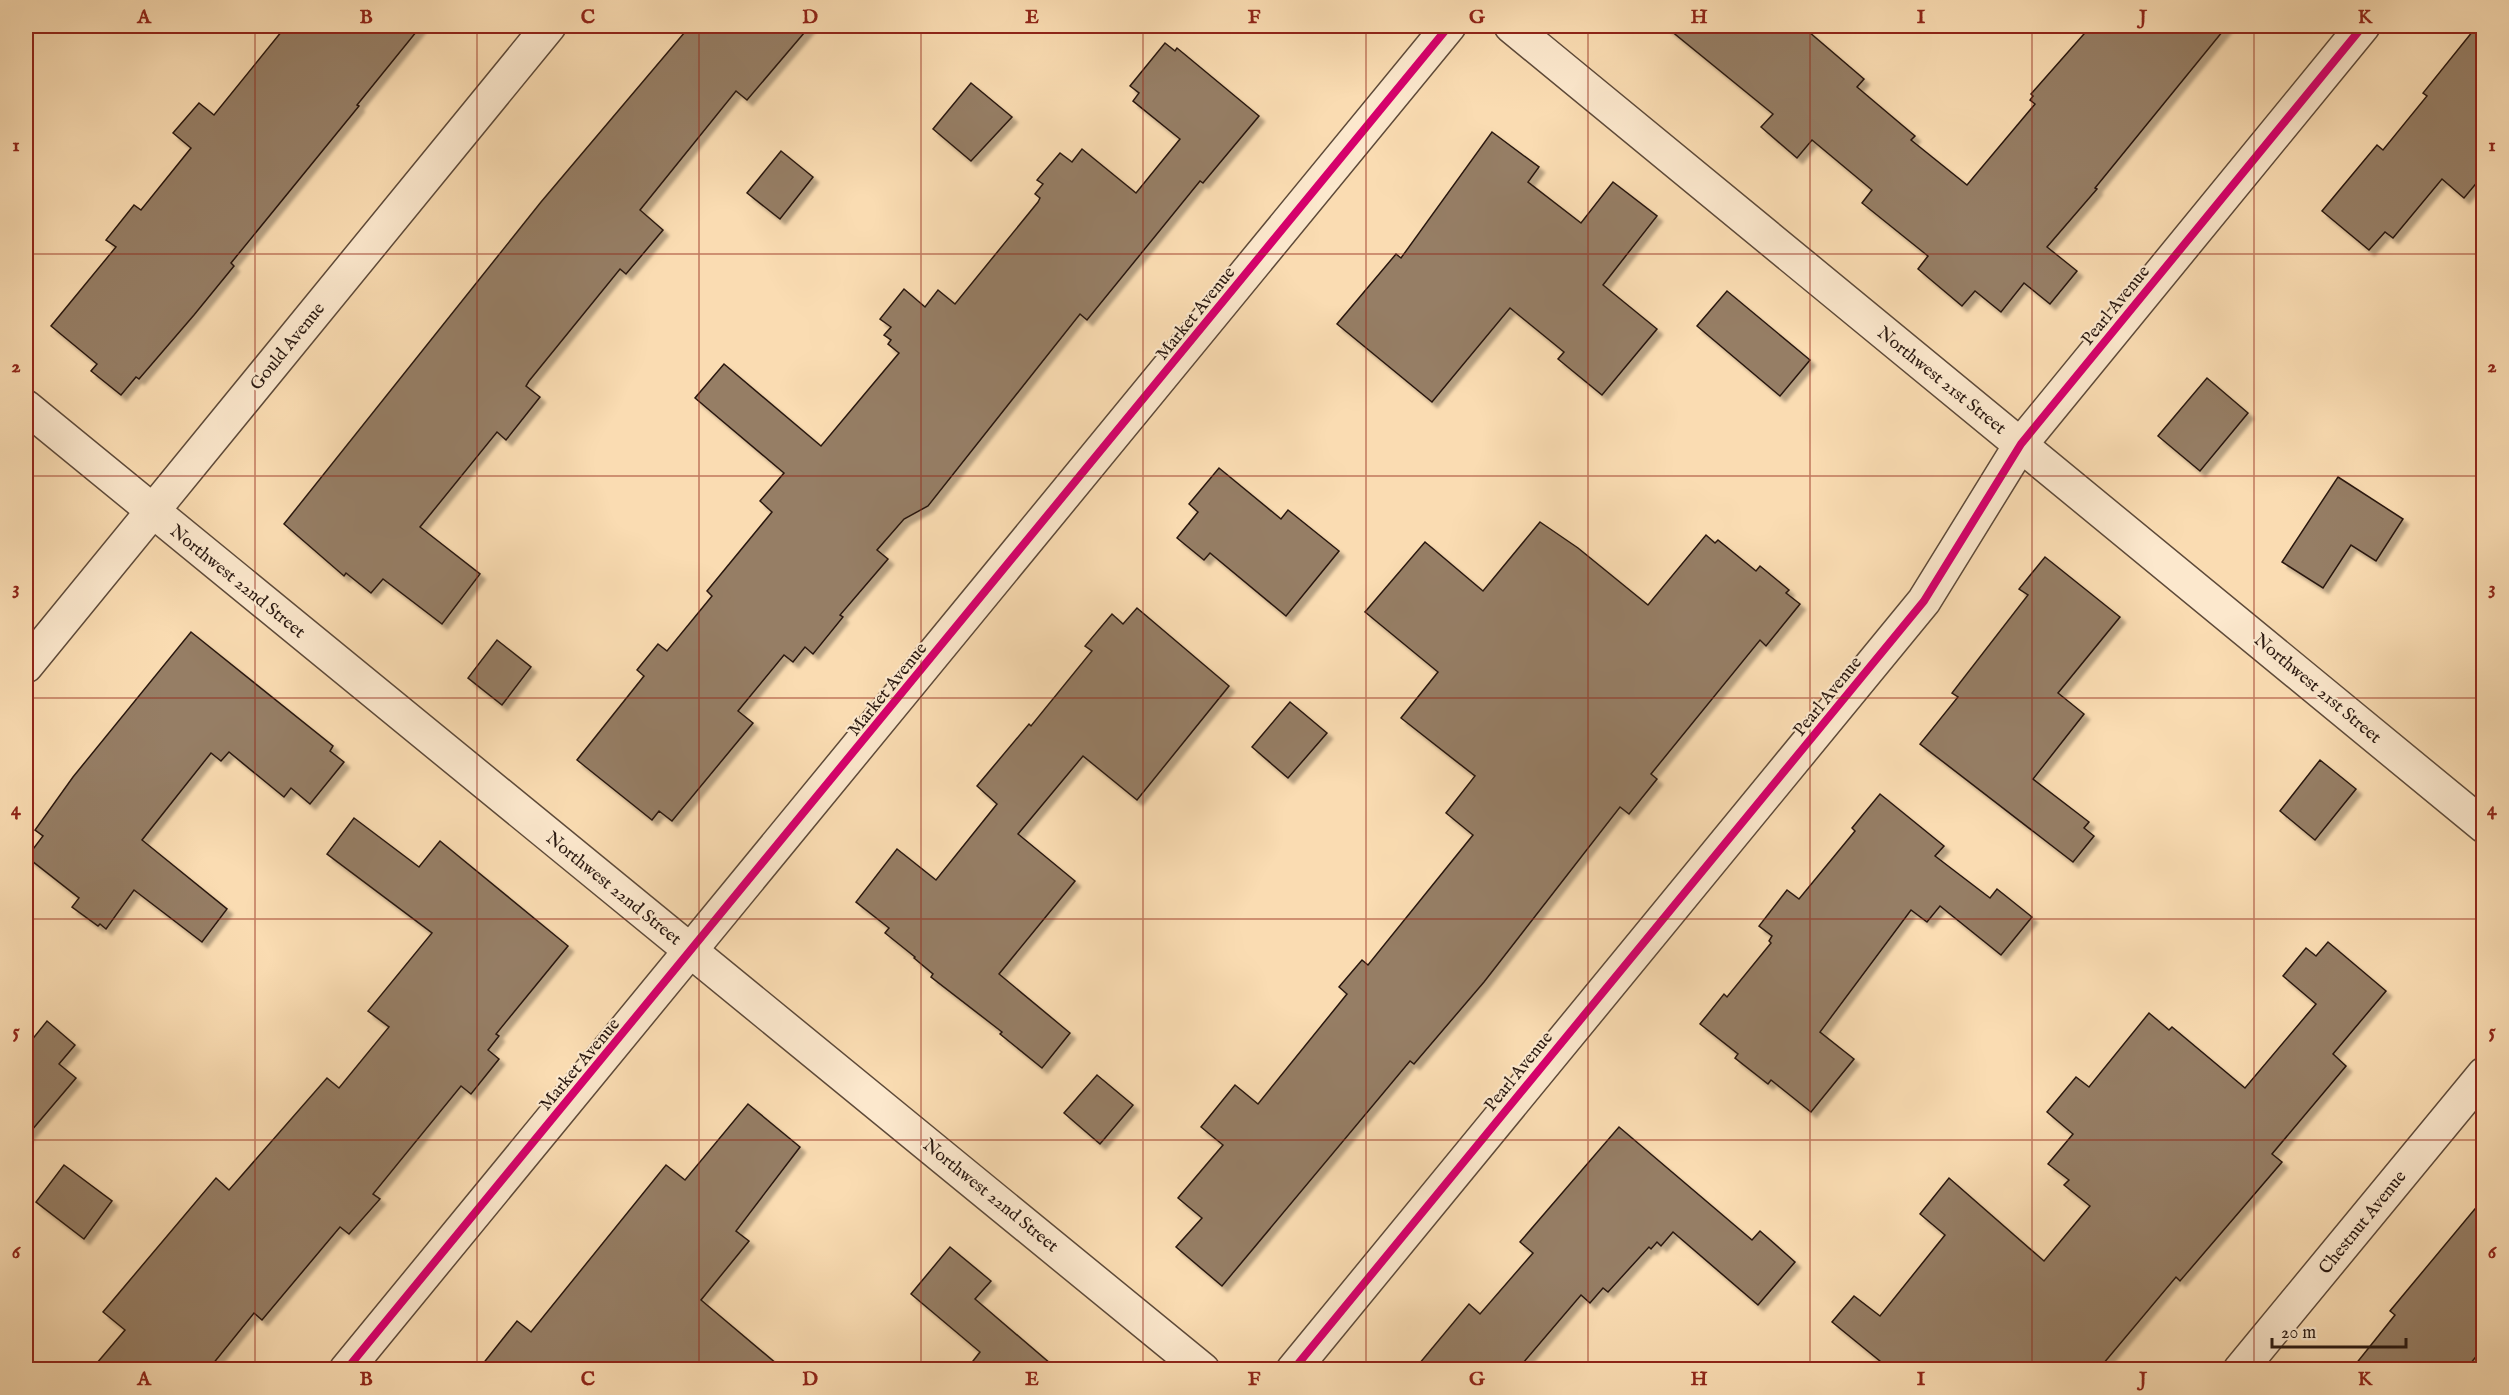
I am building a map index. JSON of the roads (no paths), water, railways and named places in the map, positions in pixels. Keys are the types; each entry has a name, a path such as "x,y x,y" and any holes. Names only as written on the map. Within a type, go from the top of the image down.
{"street":[{"name":"Gould Avenue","path":"26,666 549,26"},
{"name":"Market Avenue","path":"346,1370 1449,26"},
{"name":"Northwest 21st Street","path":"1511,26 2484,826"},
{"name":"Pearl Avenue","path":"1293,1370 1924,601 2021,444 2362,26"},
{"name":"Northwest 22nd Street","path":"26,406 1203,1370"},
{"name":"Chestnut Avenue","path":"2240,1370 2484,1074"}]}
